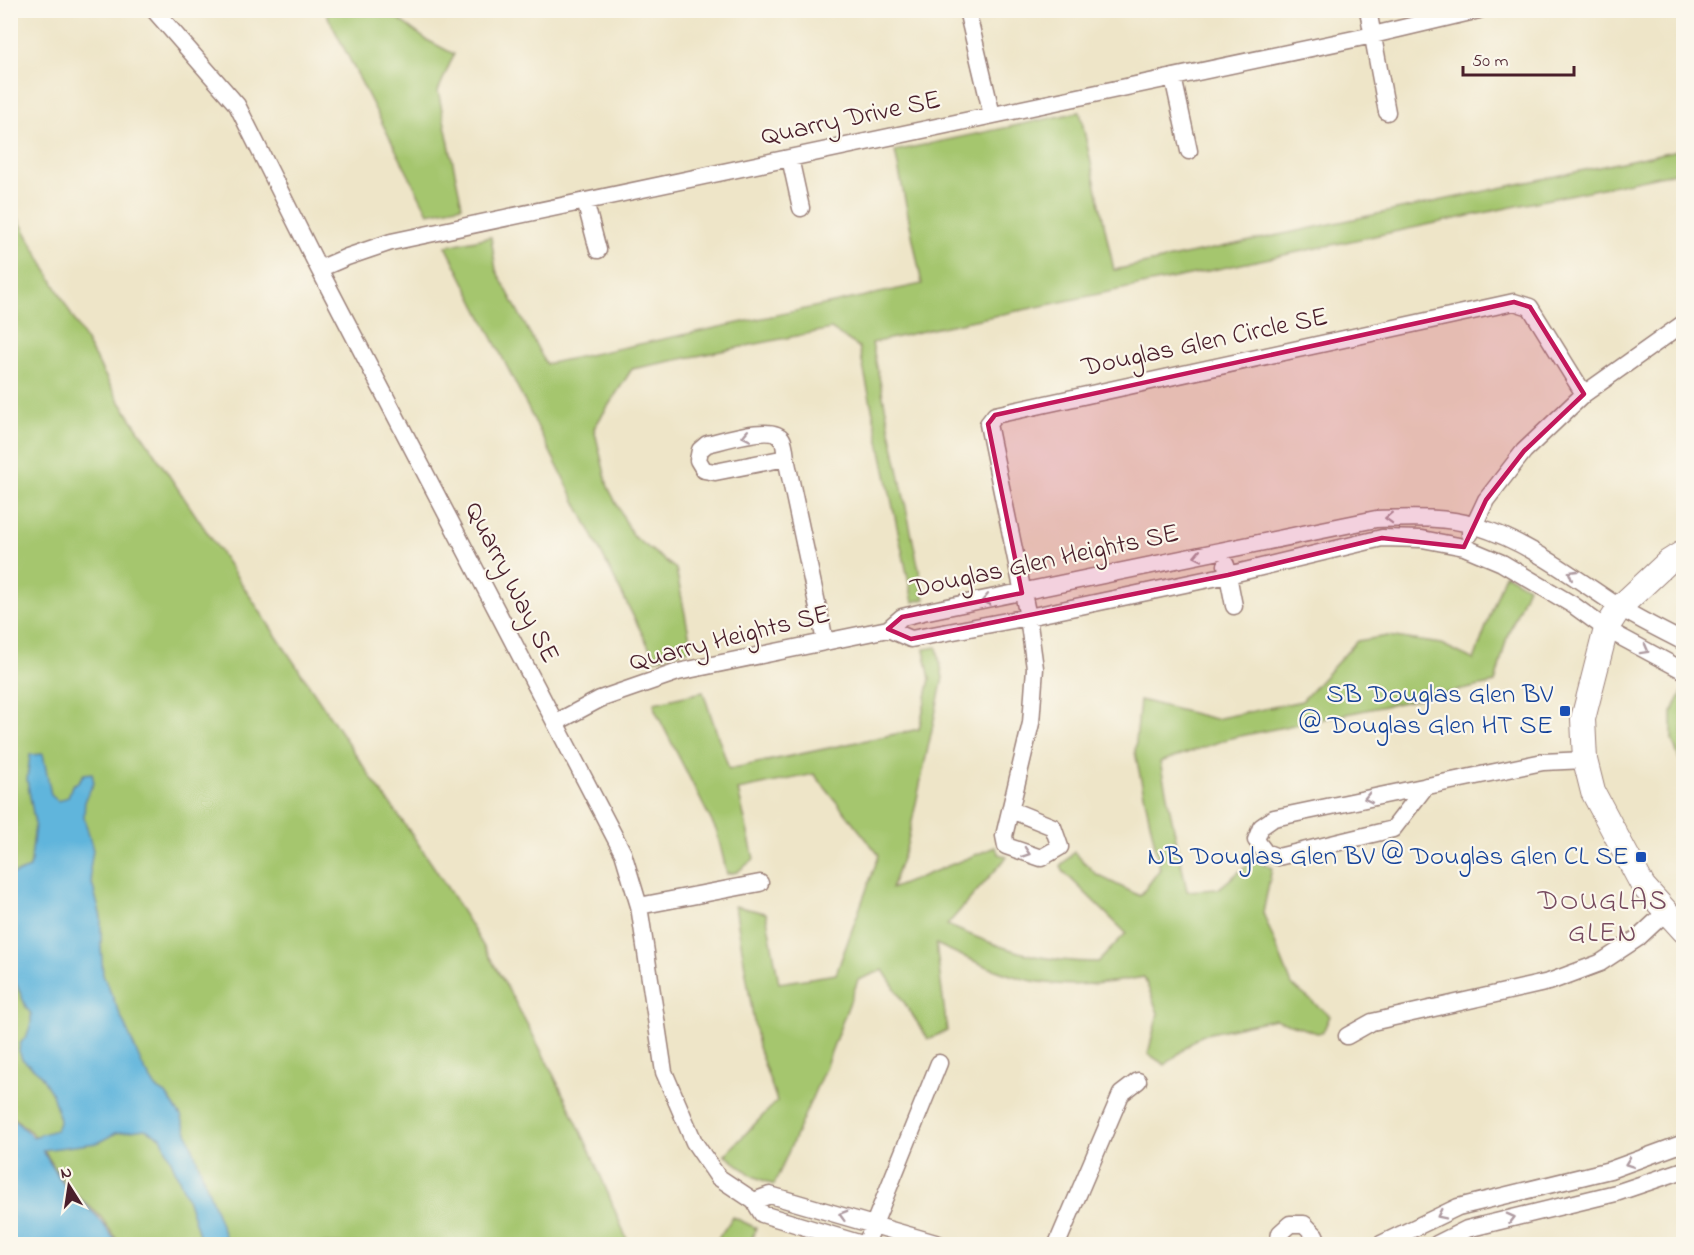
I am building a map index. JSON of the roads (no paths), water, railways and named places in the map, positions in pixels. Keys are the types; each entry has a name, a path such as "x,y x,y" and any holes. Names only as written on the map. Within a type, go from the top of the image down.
{"street":[{"name":"Quarry Way SE","path":"154,10 237,105 319,269 622,853 639,906 664,1072 694,1142 718,1177 753,1201 762,1214 864,1245"},
{"path":"967,10 992,115"},
{"path":"1368,10 1387,112"},
{"name":"Quarry Drive SE","path":"319,269 347,256 391,242 1373,35 1479,10"},
{"path":"1173,77 1189,151"},
{"path":"790,158 801,208"},
{"path":"585,201 598,250"},
{"name":"Douglas Glen Circle SE","path":"1011,810 1031,723 1035,668 1028,617 988,424 995,415 1514,302 1530,307 1584,393"},
{"path":"1464,547 1485,500 1524,451 1584,393 1683,323"},
{"path":"786,458 715,472 704,470 698,460 700,450 707,444 765,432 776,434 782,440 786,458 825,641"},
{"name":"Douglas Glen Heights SE","path":"1683,642 1620,607 1575,576 1509,538 1474,525 1418,517 1376,519 902,617 888,629 911,639 1228,575 1382,538 1422,539 1464,547 1502,562 1573,605 1606,629 1683,671"},
{"path":"1223,551 1234,606"},
{"path":"1683,552 1668,562 1620,607 1606,629 1583,719 1585,760 1593,792 1643,886 1683,931"},
{"name":"Quarry Heights SE","path":"555,723 600,699 678,672 888,629"},
{"path":"1426,786 1393,829 1278,857 1264,852 1256,840 1261,827 1274,818 1426,786 1543,762 1585,760"},
{"path":"639,906 760,883"},
{"path":"1347,1036 1372,1022 1549,982 1600,963 1638,938 1667,911"},
{"path":"864,1245 939,1063"},
{"path":"1057,1245 1121,1094 1138,1081"},
{"path":"1381,1245 1458,1207 1610,1170 1683,1143"},
{"path":"1437,1245 1467,1229 1616,1193 1683,1170"},
{"path":"1545,1185 1550,1208"},
{"path":"753,1201 770,1195 939,1245"},
{"path":"1278,1245 1280,1233 1290,1224 1304,1224 1315,1234 1319,1245"}],"water":[{"path":"43,754 51,795 58,801 68,797 72,785 78,782 84,774 92,773 94,783 85,799 84,817 93,850 90,869 101,917 103,975 143,1067 156,1088 166,1094 181,1116 228,1244 202,1244 187,1198 161,1137 145,1129 116,1133 97,1143 42,1150 64,1185 98,1217 118,1244 11,1244 11,1117 33,1137 56,1130 60,1120 52,1094 40,1074 22,1059 19,1051 20,1044 31,1024 31,1014 11,971 11,875 30,868 35,824 27,780 30,755"}],"place":[{"name":"SB Douglas Glen BV @ Douglas Glen HT SE","path":"1565,711"},
{"name":"NB Douglas Glen BV @ Douglas Glen CL SE","path":"1641,857"}],"district":[{"name":"DOUGLAS GLEN","path":"1603,918"}]}
